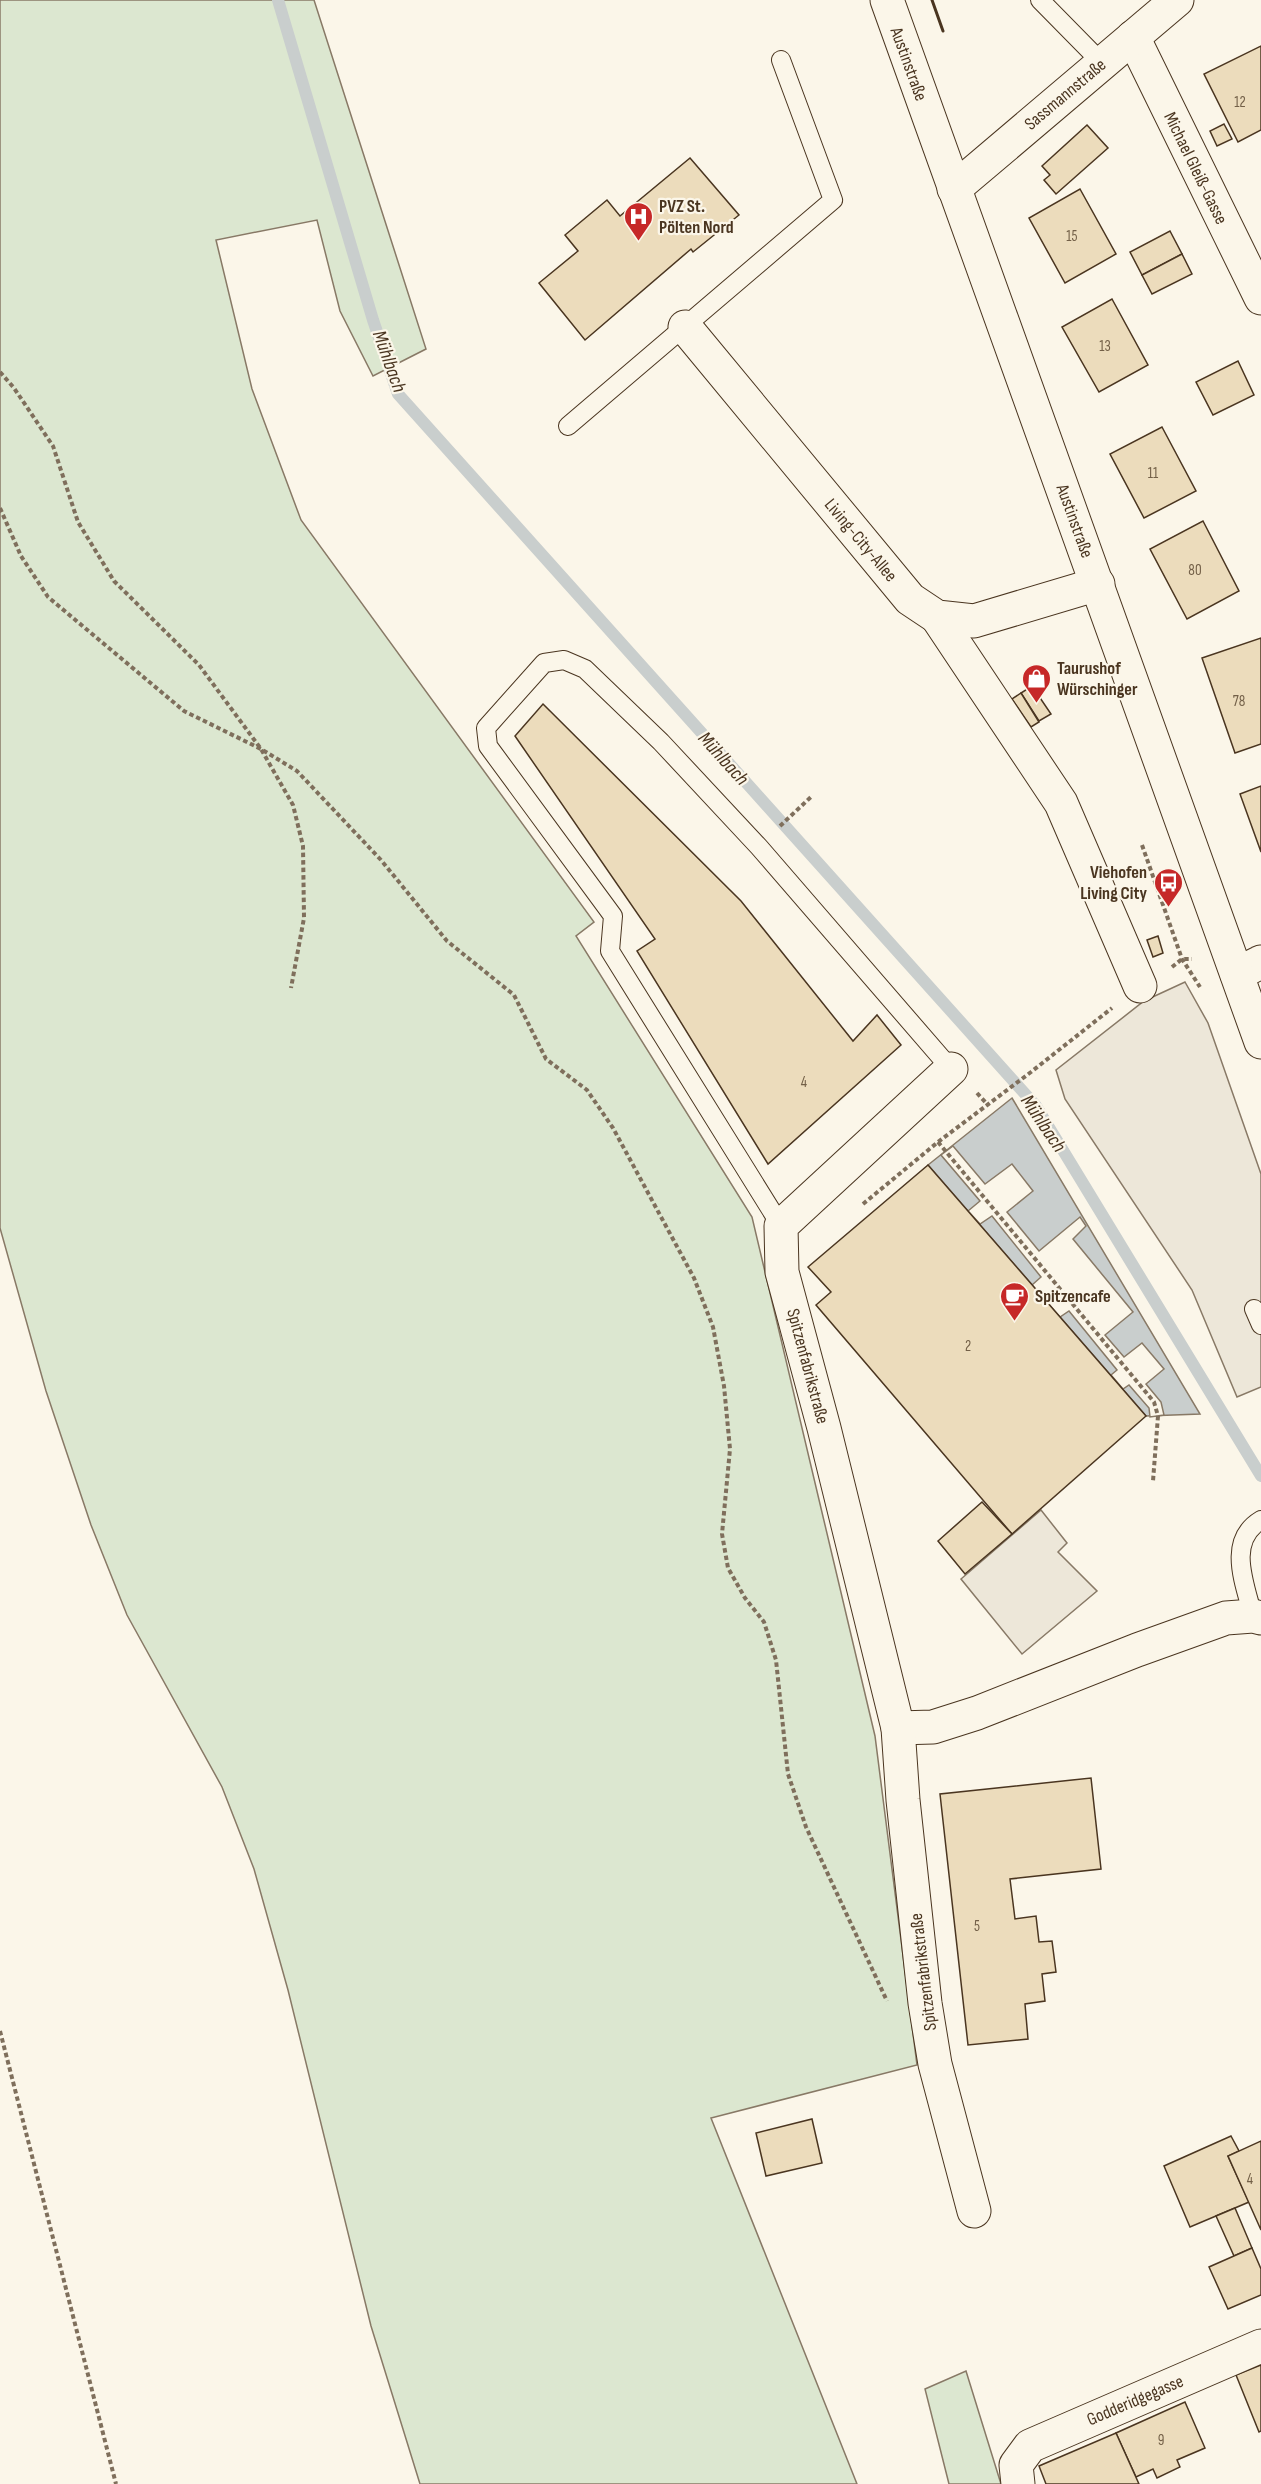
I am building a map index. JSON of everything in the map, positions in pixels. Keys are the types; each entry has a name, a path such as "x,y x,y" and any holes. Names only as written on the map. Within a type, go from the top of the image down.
{"street":[{"name":"Austinstraße","path":"887,0 1098,584 1249,968 1261,1042"},
{"name":"Sassmannstraße","path":"954,189 1177,0"},
{"name":"Michael Gleiß-Gasse","path":"1132,37 1261,298"},
{"name":"Living-City-Allee","path":"686,327 910,598 937,617 974,621 1098,584"},
{"path":"937,617 1061,803 1140,986"},
{"path":"782,1226 951,1069"},
{"name":"Spitzenfabrikstraße","path":"782,1226 782,1272 827,1439 898,1728 903,1800 933,2054 974,2211"},
{"path":"898,1728 933,1727 977,1713 1137,1650 1226,1618 1257,1617"},
{"name":"Godderidgegasse","path":"1017,2474 1030,2445 1261,2346"}],"lane":[{"path":"1040,0 1102,63"},
{"path":"568,426 833,200 781,60"},
{"path":"782,1226 610,951 613,916 488,746 486,728 544,663 564,660 585,669 661,742 759,847 951,1069"},
{"path":"1257,1617 1242,1571 1240,1547 1244,1536 1259,1521"}],"path":[{"path":"0,372 14,388 53,446 78,522 114,581 199,665 261,749 293,805 303,846 304,918 291,988"},
{"path":"0,508 21,556 48,597 184,711 261,749 297,771 381,860 447,940 514,995 546,1059 587,1090 613,1128 694,1278 713,1327 724,1386 730,1449 722,1534 728,1568 745,1598 764,1622 776,1660 788,1774 806,1827 890,2009"},
{"path":"775,831 812,796"},
{"path":"1142,845 1182,959 1206,996"},
{"path":"855,1210 938,1142 1140,986 1182,959"},
{"path":"938,1142 1154,1402 1158,1416 1153,1481"},
{"path":"0,2031 116,2484"}],"green space":[{"path":"0,0 314,0 426,349 373,376 340,311 317,220 216,240 252,389 301,520 594,922 576,936 752,1217 875,1736 917,2065 711,2118 857,2484 420,2484 371,2326 288,1990 254,1869 222,1787 127,1615 91,1525 46,1391 0,1228"},
{"path":"966,2371 1001,2484 949,2484 925,2389"}],"shaded area":[{"path":"1185,982 1208,1023 1261,1174 1261,1387 1237,1397 1192,1290 1065,1099 1056,1070 1144,1001"},
{"path":"1012,1098 1200,1414 1146,1416 928,1165"},
{"path":"1041,1510 1067,1543 1058,1552 1097,1591 1022,1654 961,1579"}],"pier":[{"path":"953,1146 985,1184 1012,1164 1033,1191 1007,1212 1039,1251 1080,1217 1086,1226 1073,1239 1133,1312 1105,1335 1124,1357 1142,1343 1164,1369 1146,1384 1161,1402 1164,1415 1150,1417 1149,1408 1129,1385 1123,1389 1111,1375 1117,1370 1069,1311 1060,1317 1032,1285 1041,1277 992,1216 980,1224 968,1211 980,1201 941,1155"}],"building":[{"path":"1261,46 1261,130 1238,142 1204,74"},
{"path":"1224,124 1232,139 1217,146 1210,131"},
{"path":"1087,125 1108,148 1056,194 1044,180 1050,175 1042,166"},
{"name":"PVZ St. Pölten Nord","path":"690,158 739,215 693,252 691,249 585,340 539,283 578,251 565,235 607,200 620,216"},
{"path":"1080,189 1116,254 1065,283 1029,218"},
{"path":"1170,231 1182,254 1142,275 1130,252"},
{"path":"1182,254 1192,274 1152,294 1142,275"},
{"path":"1112,299 1148,365 1099,392 1062,327"},
{"path":"1238,361 1254,395 1213,415 1196,382"},
{"path":"1162,427 1196,491 1144,518 1110,454"},
{"path":"1203,521 1239,591 1187,619 1150,549"},
{"path":"1261,638 1261,744 1235,753 1202,658"},
{"name":"Taurushof Würschinger","path":"1032,686 1051,714 1039,721 1021,693"},
{"path":"1021,693 1039,722 1031,727 1012,699"},
{"path":"543,704 741,901 853,1041 877,1015 901,1045 768,1164 637,951 655,939 515,736"},
{"path":"1261,786 1261,852 1240,794"},
{"path":"1158,936 1163,953 1153,957 1147,940"},
{"path":"928,1165 1146,1416 1012,1534 816,1305 831,1292 808,1267"},
{"path":"982,1502 1012,1534 965,1574 938,1541"},
{"path":"1091,1778 1101,1869 1010,1879 1015,1919 1036,1916 1039,1942 1052,1941 1056,1972 1042,1974 1045,2001 1025,2004 1028,2039 968,2045 940,1794"},
{"path":"812,2119 822,2163 766,2176 756,2133"},
{"path":"1231,2136 1239,2151 1228,2156 1249,2202 1190,2227 1164,2166"},
{"path":"1261,2141 1261,2230 1228,2156"},
{"path":"1235,2208 1252,2248 1234,2256 1216,2216"},
{"path":"1252,2248 1261,2269 1261,2295 1228,2309 1209,2267"},
{"path":"1261,2365 1261,2431 1259,2432 1236,2375"},
{"path":"1185,2402 1205,2448 1177,2460 1180,2467 1157,2478 1153,2469 1136,2477 1116,2433"},
{"path":"1116,2433 1139,2484 1046,2484 1039,2466"}],"waterway":[{"name":"Mühlbach","path":"278,0 373,320 398,394 1036,1106 1261,1476"}],"wall":[{"path":"932,0 943,31"}],"place":[{"name":"PVZ St. Pölten Nord","path":"638,242"},
{"name":"Taurushof Würschinger","path":"1036,704"},
{"name":"Viehofen Living City","path":"1168,908"},
{"name":"Spitzencafe","path":"1014,1322"}]}
